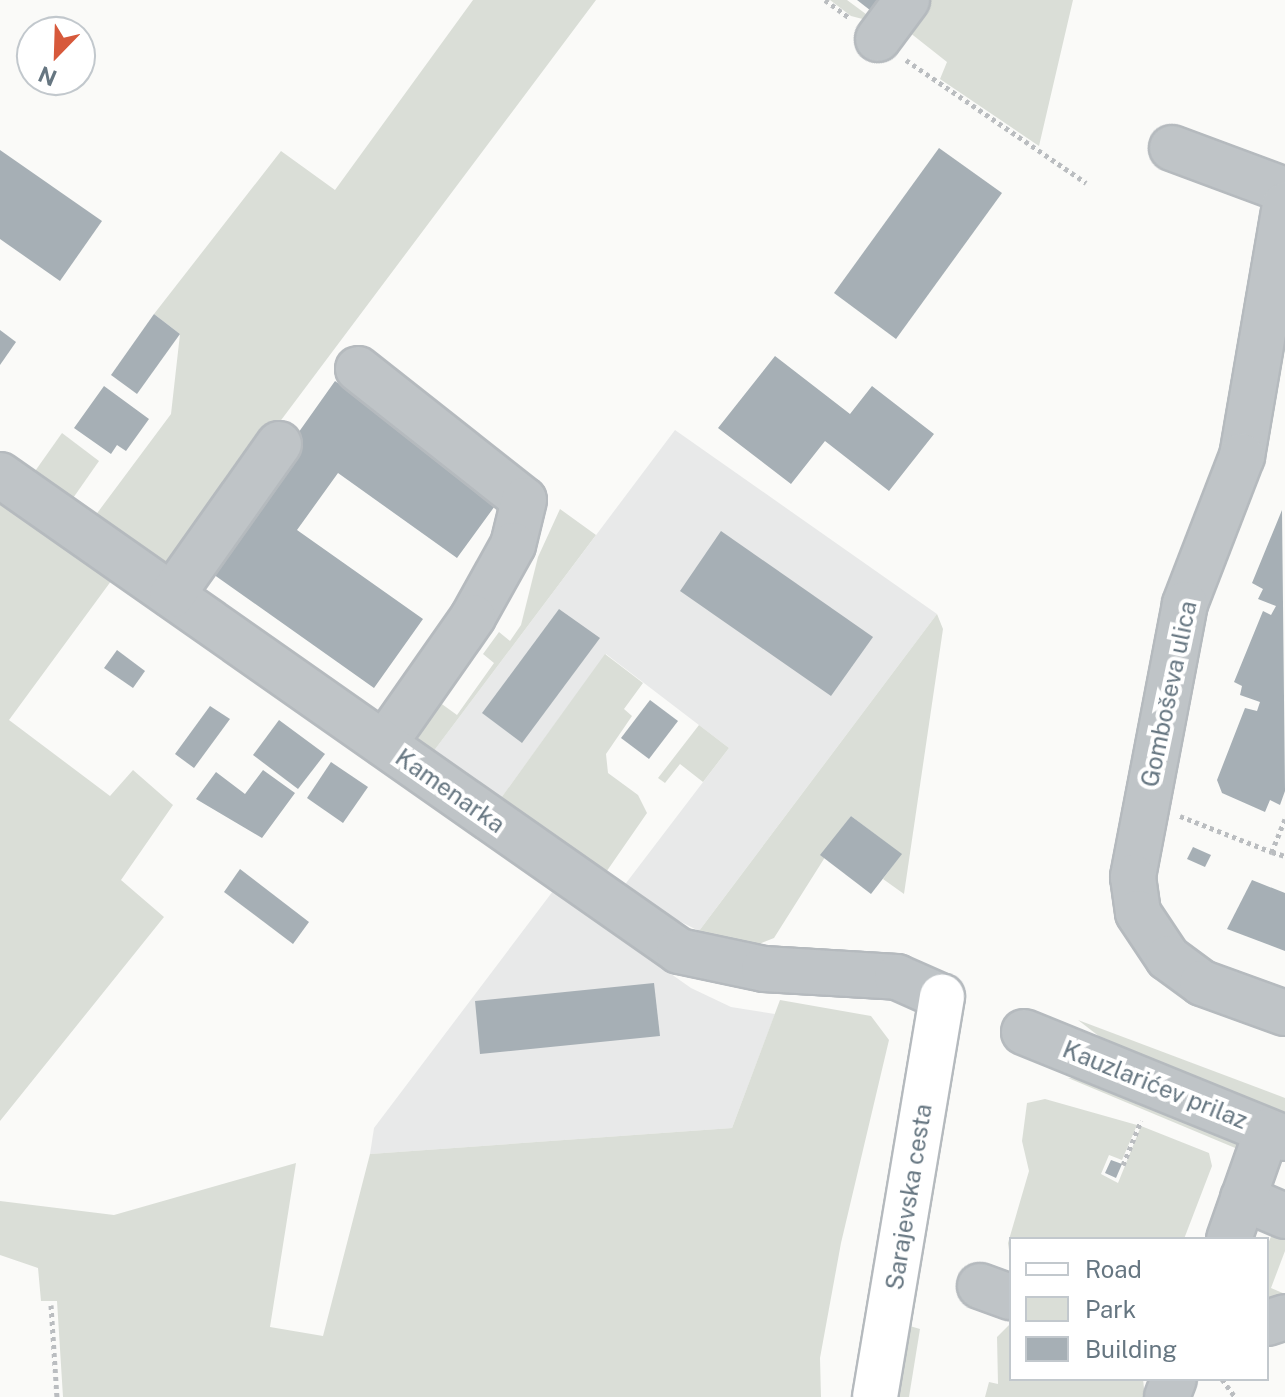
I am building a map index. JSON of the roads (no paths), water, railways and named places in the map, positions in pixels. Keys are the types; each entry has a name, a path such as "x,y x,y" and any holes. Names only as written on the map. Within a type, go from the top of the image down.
{"main road":[{"name":"Sarajevska cesta","path":"875,1397 942,997"}],"street":[{"path":"878,39 907,0"},
{"path":"1172,148 1285,190"},
{"name":"Gomboševa ulica","path":"1285,205 1242,456 1185,604 1133,877 1144,926 1168,958 1202,983 1285,1013"},
{"path":"358,369 524,500 513,545 473,617 384,744"},
{"path":"172,595 279,444"},
{"name":"Kamenarka","path":"0,475 694,958 897,977 942,997"},
{"name":"Kauzlarićev prilaz","path":"1024,1032 1276,1135"},
{"path":"1230,1237 1243,1198 1276,1135"},
{"path":"1243,1198 1285,1216"}]}
